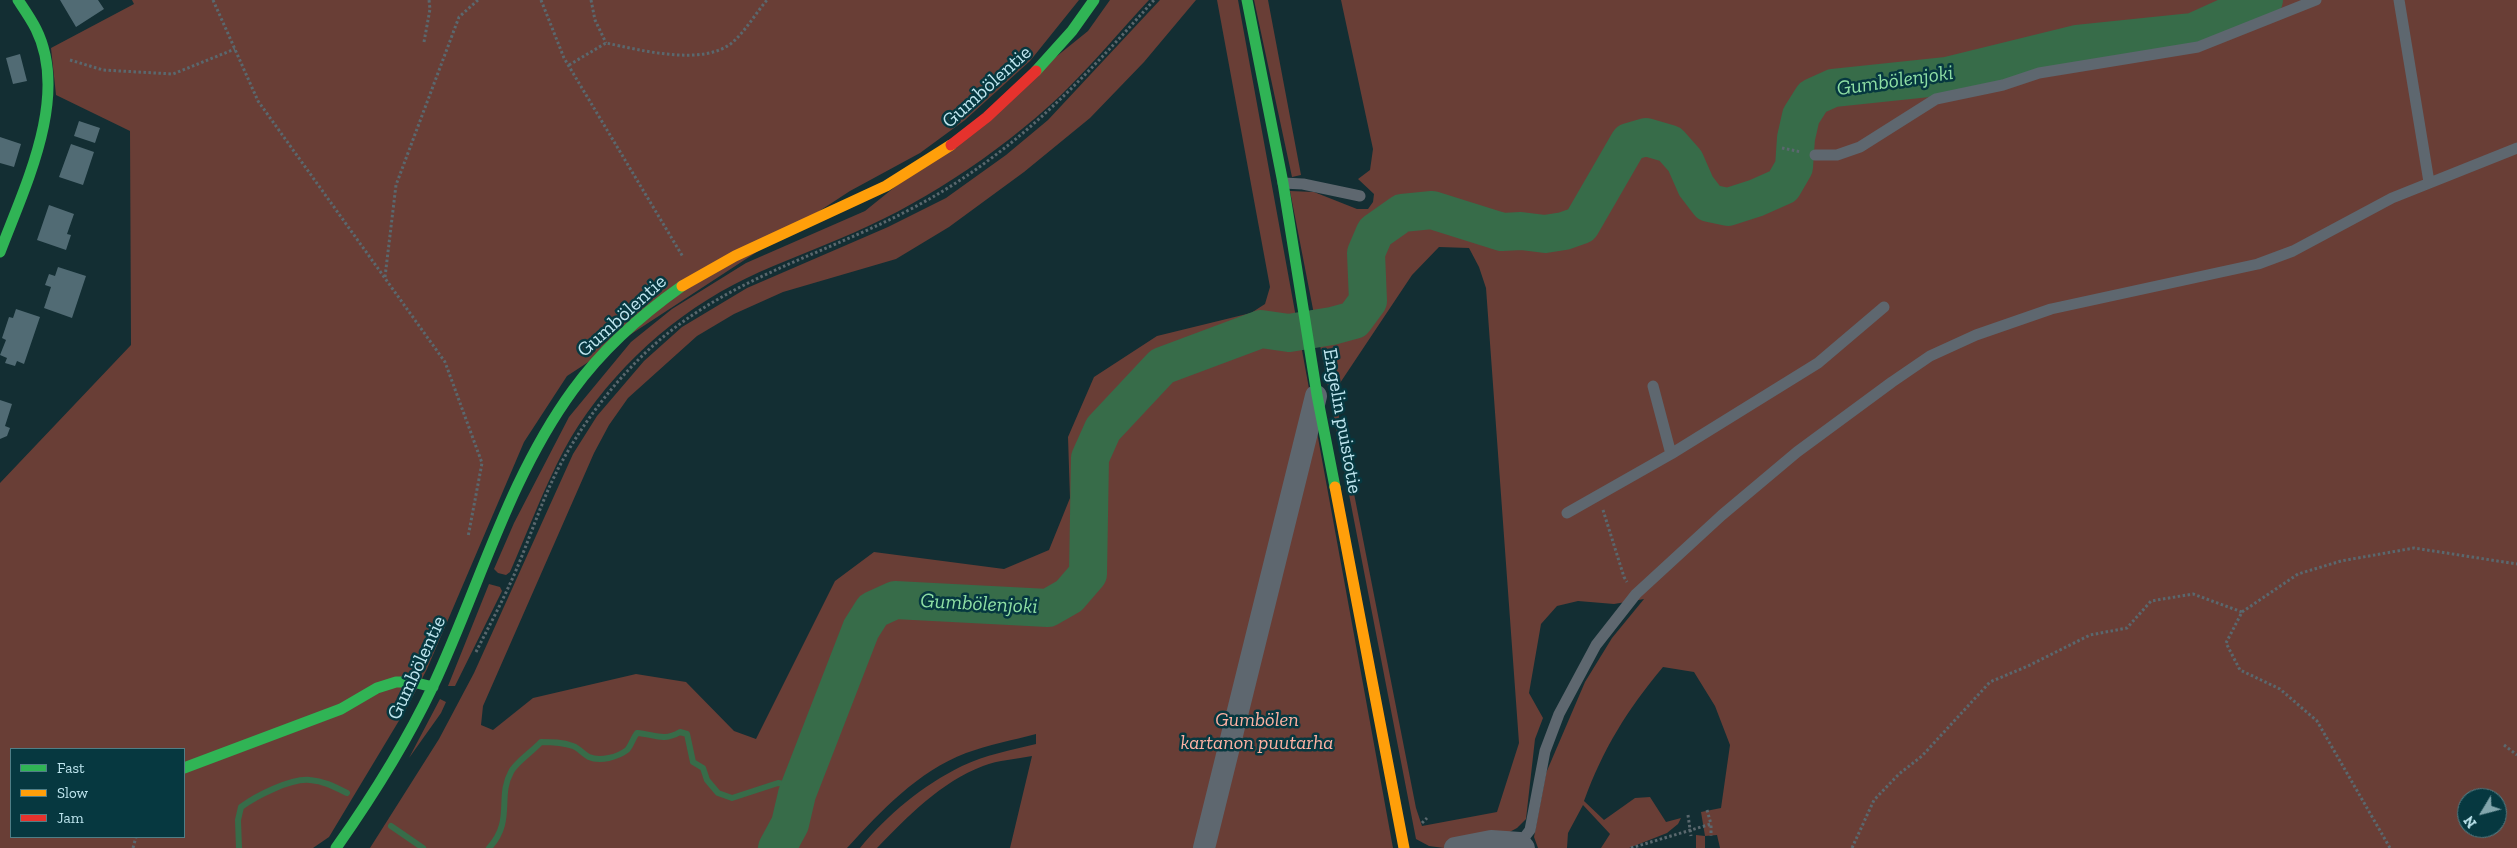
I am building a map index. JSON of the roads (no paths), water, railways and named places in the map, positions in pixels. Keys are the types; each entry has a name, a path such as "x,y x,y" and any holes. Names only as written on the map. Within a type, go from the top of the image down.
{"street":[{"path":"0,252 44,127 49,96 48,71 43,44 35,25 18,0"},
{"name":"Gumbölentie","path":"336,848 391,762 433,687 532,457 565,400 602,355 655,308 695,277 755,246 854,203 923,164 973,130 1037,70 1084,15 1094,0"},
{"name":"Engelin puistotie","path":"1247,0 1283,183 1316,395 1404,848"},
{"path":"1204,848 1316,395"},
{"path":"185,768 341,709 378,688 396,682 413,682 433,687"},
{"path":"1455,848 1491,841 1522,845"}],"lane":[{"path":"1815,155 1837,155 1860,147 1936,99 2003,85 2039,73 2198,47 2316,0"},
{"path":"2399,0 2429,182"},
{"path":"1522,845 1530,830 1545,751 1559,714 1596,645 1636,594 1722,515 1797,452 1930,356 1976,335 2051,309 2258,264 2293,251 2392,198 2517,148"},
{"path":"1283,183 1303,184 1360,196"},
{"path":"1567,513 1671,454 1760,397 1818,363 1884,307"},
{"path":"1653,386 1671,454"}],"waterway":[{"name":"Gumbölenjoki","path":"777,848 790,824 797,794 861,629 873,610 895,600 1048,608 1069,596 1088,574 1090,458 1103,429 1162,366 1261,329 1289,333 1332,326 1354,320 1368,301 1366,253 1375,232 1402,213 1432,210 1502,232 1521,231 1545,234 1564,231 1581,225 1629,142 1646,137 1670,144 1685,161 1696,186 1709,203 1728,207 1756,198 1783,186 1794,167 1796,138 1801,116 1813,97 1833,88 1947,76 2077,44 2193,32 2264,0"},
{"path":"489,848 497,838 501,828 505,791 511,772 541,742 569,745 577,748 589,757 603,759 614,757 627,750 637,733 668,737 680,732 687,734 693,762 703,768 707,780 718,793 732,798 778,783 800,786"},
{"path":"239,848 238,820 241,807 264,793 302,780 325,783 347,793"},
{"path":"391,826 423,848"}],"park label":[{"name":"Gumbölen kartanon puutarha","path":"1257,732"}]}
